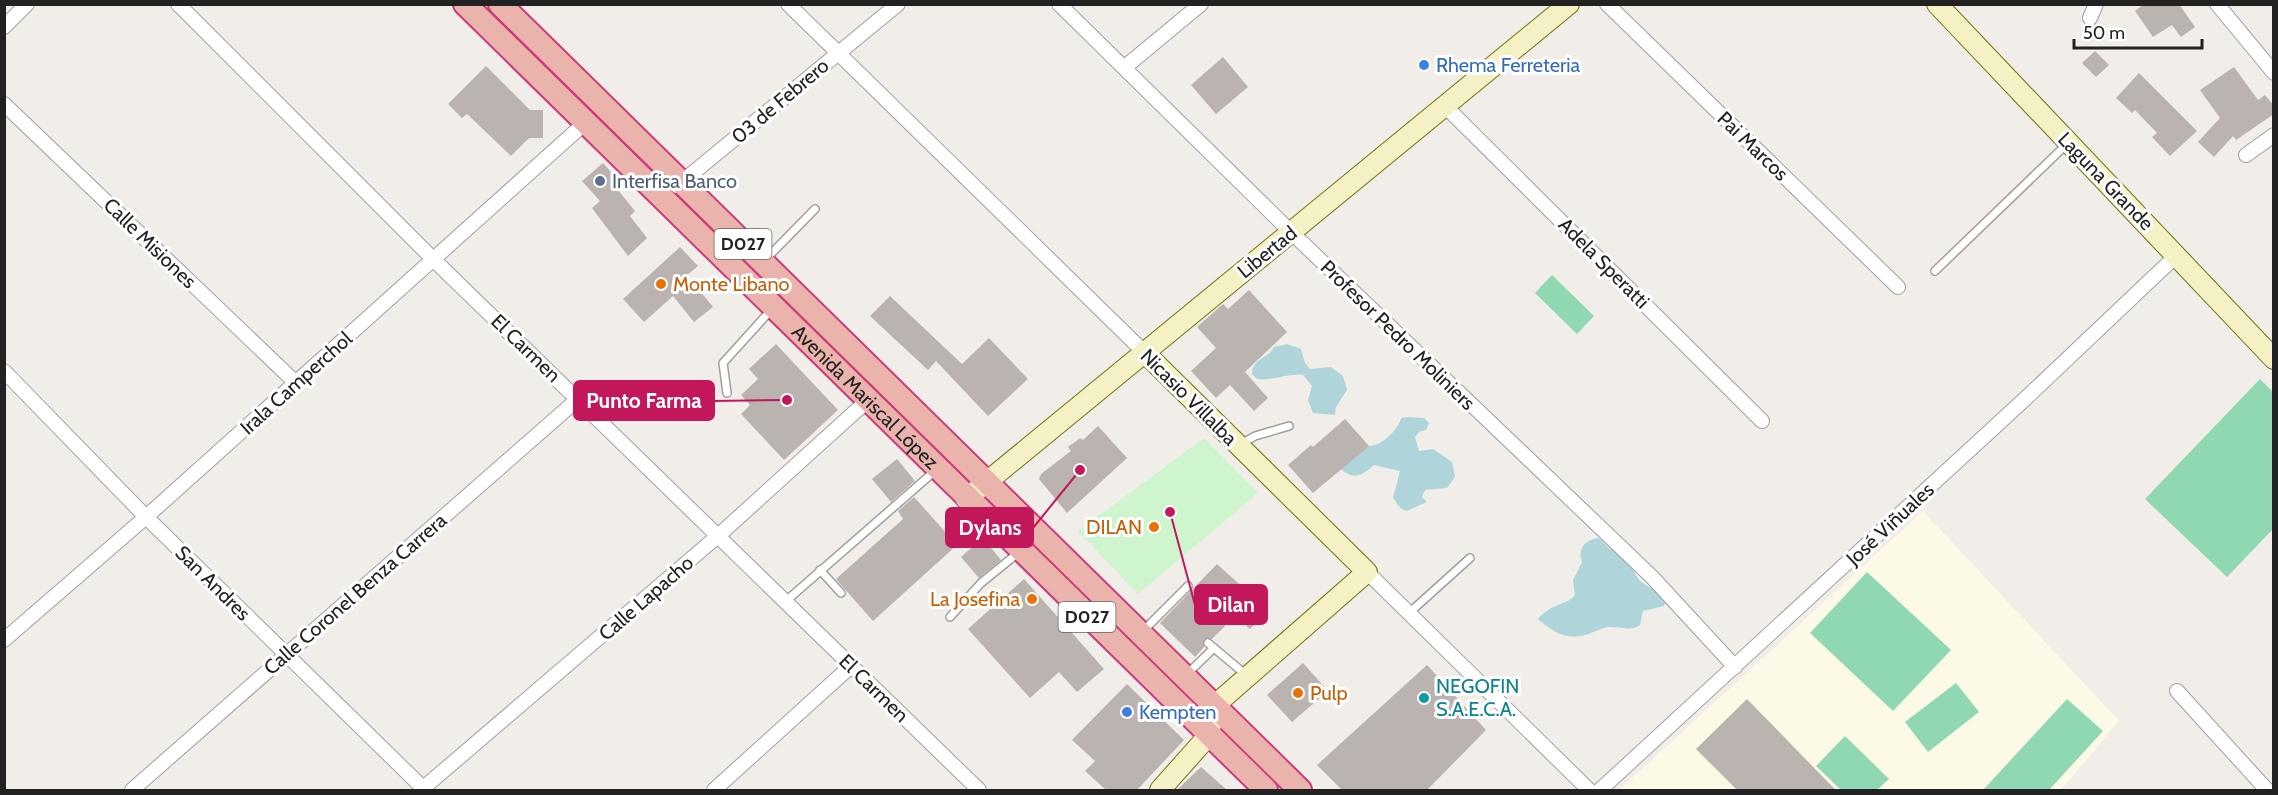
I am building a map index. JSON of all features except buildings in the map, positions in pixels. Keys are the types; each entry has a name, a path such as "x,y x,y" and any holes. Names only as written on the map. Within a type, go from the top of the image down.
{"highway":[{"name":"Avenida Mariscal López","path":"465,4 936,470 1209,732 1266,790"},
{"name":"Avenida Mariscal López","path":"500,4 1300,790"}],"main road":[{"name":"Libertad","path":"966,499 1569,4"},
{"name":"Laguna Grande","path":"1937,4 2274,358"},
{"name":"Nicasio Villalba","path":"1144,352 1367,572"},
{"path":"1160,790 1209,732 1214,706 1367,572"}],"street":[{"path":"4,27 27,4"},
{"name":"El Carmen","path":"178,4 435,260 979,790"},
{"name":"Nicasio Villalba","path":"788,4 1144,352"},
{"name":"03 de Febrero","path":"662,199 898,4"},
{"name":"Profesor Pedro Moliniers","path":"1059,4 1291,232 1652,577 1735,667"},
{"path":"1125,67 1201,4"},
{"name":"Pai Marcos","path":"1607,4 1898,287"},
{"path":"2090,18 2096,4"},
{"path":"2217,4 2274,73"},
{"name":"Calle Misiones","path":"4,104 296,383"},
{"name":"Adela Speratti","path":"1445,106 1762,421"},
{"name":"Irala Camperchol","path":"4,640 435,260 585,123"},
{"path":"2246,154 2274,135"},
{"name":"José Viñuales","path":"1600,790 2177,255"},
{"name":"San Andres","path":"4,370 146,517 423,790"},
{"name":"Calle Coronel Benza Carrera","path":"132,790 578,399"},
{"name":"Calle Lapacho","path":"423,790 719,535 867,401"},
{"name":"Nicasio Villalba","path":"1367,572 1589,790"},
{"path":"714,790 851,666"},
{"path":"2176,691 2267,790"}],"lane":[{"path":"1935,271 2069,142"},
{"path":"763,263 815,209"},
{"path":"727,393 723,363 773,308"},
{"path":"1239,446 1255,436 1289,426"},
{"path":"786,601 936,470"},
{"path":"950,617 981,583 1020,551"},
{"path":"1408,613 1470,558"},
{"path":"820,570 841,593"},
{"path":"1140,634 1169,610 1188,586"},
{"path":"1184,677 1211,645 1248,676"}],"shaded area":[{"path":"1923,511 2119,721 2061,790 1619,790"}],"green space":[{"path":"477,5 487,5 664,179 663,184"},
{"path":"694,208 959,468 959,472 690,210"},
{"path":"1552,275 1594,316 1577,334 1535,293"},
{"path":"2260,379 2273,392 2273,529 2227,577 2145,499"},
{"name":"DILAN","path":"1204,438 1258,493 1138,594 1078,531"},
{"path":"1001,510 1199,707 1197,709 996,512"},
{"path":"1867,572 1951,650 1893,711 1810,633"},
{"path":"1956,683 1979,712 1928,752 1905,722"},
{"path":"2067,699 2103,731 2049,790 1983,790"},
{"path":"1845,736 1889,779 1877,790 1841,790 1816,766"}],"water":[{"path":"1287,344 1301,349 1305,363 1310,369 1331,367 1343,376 1347,390 1336,407 1335,415 1313,413 1308,400 1312,386 1303,375 1257,379 1252,374 1255,364 1274,347"},
{"path":"1401,418 1424,418 1429,423 1426,430 1419,432 1415,437 1419,451 1433,449 1452,462 1455,477 1447,488 1425,490 1422,497 1427,502 1407,511 1401,509 1393,498 1400,471 1374,465 1363,474 1353,476 1333,462 1351,443 1375,445 1395,430"},
{"path":"1599,538 1610,549 1630,558 1639,580 1666,598 1664,606 1643,611 1640,625 1636,627 1608,627 1588,634 1565,636 1538,619 1548,610 1568,601 1575,595 1573,580 1582,562 1582,549 1590,540"}],"place":[{"name":"Rhema Ferreteria","path":"1424,65"},
{"name":"Interfisa Banco","path":"600,181"},
{"name":"Monte Libano","path":"661,284"},
{"name":"Punto Farma","path":"787,400"},
{"name":"Dylans","path":"1080,470"},
{"name":"Dilan","path":"1170,512"},
{"name":"DILAN","path":"1154,527"},
{"name":"La Josefina","path":"1032,599"},
{"name":"Pulp","path":"1298,693"},
{"name":"NEGOFIN S.A.E.C.A.","path":"1424,698"},
{"name":"Kempten","path":"1127,712"}]}
